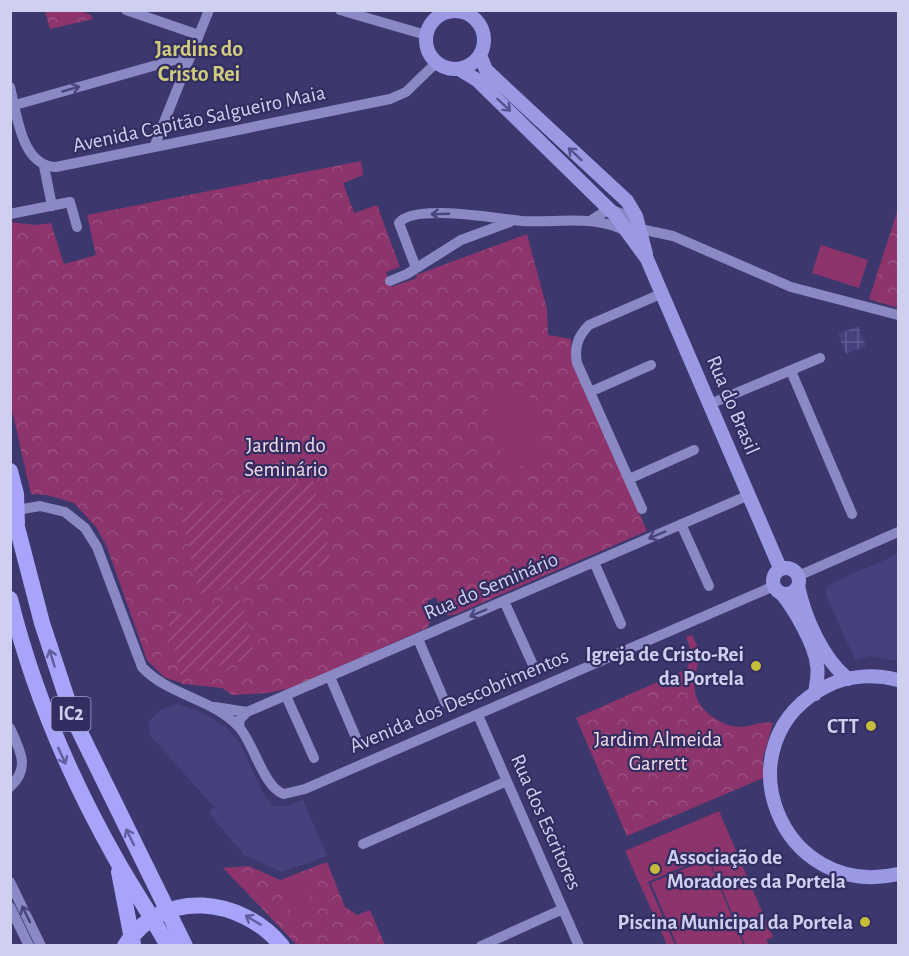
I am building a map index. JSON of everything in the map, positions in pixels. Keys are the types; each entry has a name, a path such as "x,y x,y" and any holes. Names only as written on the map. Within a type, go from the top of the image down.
{"highway":[{"path":"10,471 16,494 17,527"},
{"name":"IC2","path":"10,511 17,527 42,623 74,720 185,945"},
{"name":"IC2","path":"10,600 50,729 116,859 168,945"},
{"path":"116,859 133,945"},
{"path":"156,889 197,945"},
{"path":"125,945 137,930 162,914 189,906 217,906 248,916 261,924 282,945"}],"main road":[{"path":"448,11 459,11 470,15 479,22 483,33 484,44 480,55 472,63 459,69 450,69 436,63 426,47 426,35 430,24 438,16 448,11"},
{"name":"Rua do Brasil","path":"480,55 486,70 632,208 635,231 780,568"},
{"name":"Rua do Brasil","path":"459,69 477,80 635,231"},
{"path":"815,693 818,671 816,659 793,609 777,590 774,575 780,568 789,568 798,581 801,599 826,657 833,667 848,679"},
{"path":"777,590 789,594 798,581"},
{"path":"897,876 863,878 828,868 798,847 778,817 770,782 775,746 792,714 815,693 848,679 879,676 898,680"}],"street":[{"path":"126,10 199,35"},
{"path":"154,147 209,10"},
{"path":"340,10 426,35"},
{"path":"15,105 192,56"},
{"name":"Avenida Capitão Salgueiro Maia","path":"44,165 66,167 396,97 411,88 436,63"},
{"path":"10,87 26,144 35,159 44,165 52,206"},
{"path":"596,222 614,212 618,194"},
{"path":"10,214 70,202 77,227"},
{"path":"416,268 399,227 400,221 419,215 466,214 519,221 596,222 635,231 662,232 791,287 898,315"},
{"path":"466,214 471,225 469,236"},
{"path":"390,281 469,236 495,225 519,221"},
{"path":"642,508 590,392 575,352 580,334 589,325 663,293"},
{"path":"710,404 820,358"},
{"path":"590,392 651,365"},
{"path":"791,370 852,514"},
{"path":"629,479 694,450"},
{"name":"Rua do Seminário","path":"247,712 749,495"},
{"path":"10,511 40,506 65,512 85,528 97,547 142,667 154,680 231,718 239,727"},
{"path":"681,524 709,586"},
{"path":"798,581 898,532"},
{"path":"594,562 621,624"},
{"name":"Avenida dos Descobrimentos","path":"239,727 250,742 272,786 278,792 286,795 777,590"},
{"path":"504,601 533,664"},
{"path":"418,639 445,702"},
{"path":"330,677 357,740"},
{"path":"286,696 314,758"},
{"path":"208,706 247,712"},
{"path":"239,727 240,719 247,712"},
{"name":"Rua dos Escritores","path":"478,715 579,945"},
{"path":"10,728 23,761 22,771 10,788"},
{"path":"363,844 507,782"},
{"path":"10,882 41,945"},
{"path":"10,907 29,945"},
{"path":"481,945 564,909"}],"shaded area":[{"path":"858,326 866,346 846,354 838,334"},
{"path":"898,554 898,661 870,656 855,660 825,592 827,587"},
{"path":"177,704 194,709 225,726 239,742 265,797 273,806 287,806 303,800 327,856 282,872 244,855 209,813 214,807 150,735 149,721 161,710"}],"green space":[{"path":"45,11 79,11 91,15 93,19 50,29"},
{"name":"Jardim do Seminário","path":"361,161 363,175 343,183 354,213 377,205 400,267 386,272 391,287 417,278 416,275 527,234 547,309 548,335 571,339 572,363 647,531 454,615 444,613 436,597 427,601 433,617 427,628 292,688 268,693 232,695 222,688 184,684 164,677 147,660 107,547 96,527 74,503 47,495 31,494 11,406 10,222 36,225 51,223 64,264 96,255 87,215"},
{"path":"898,209 898,308 869,299"},
{"path":"821,245 868,260 859,288 812,273"},
{"path":"526,385 549,457 507,470 484,398"},
{"path":"313,479 332,564 199,594 180,508"},
{"path":"242,600 255,658 180,675 167,617"},
{"name":"Jardim Almeida Garrett","path":"692,635 701,654 695,685 696,696 702,708 714,718 734,726 773,723 763,758 763,778 627,836 576,718 687,669 692,653 686,637"},
{"name":"Associação de Moradores da Portela","path":"719,811 773,937 766,940 769,945 742,945 745,944 708,856 648,882 675,945 667,945 625,851"},
{"path":"708,859 743,943 737,946 677,945 651,883"},
{"path":"327,862 345,907 357,915 370,910 385,945 297,945 223,868 249,866 280,880"},
{"path":"300,873 315,910 295,919 279,882"}],"place":[{"name":"Igreja de Cristo-Rei da Portela","path":"756,666"},
{"name":"CTT","path":"871,726"},
{"name":"Associação de Moradores da Portela","path":"655,869"},
{"name":"Piscina Municipal da Portela","path":"865,922"}],"district":[{"name":"Jardins do Cristo Rei","path":"199,62"}]}
